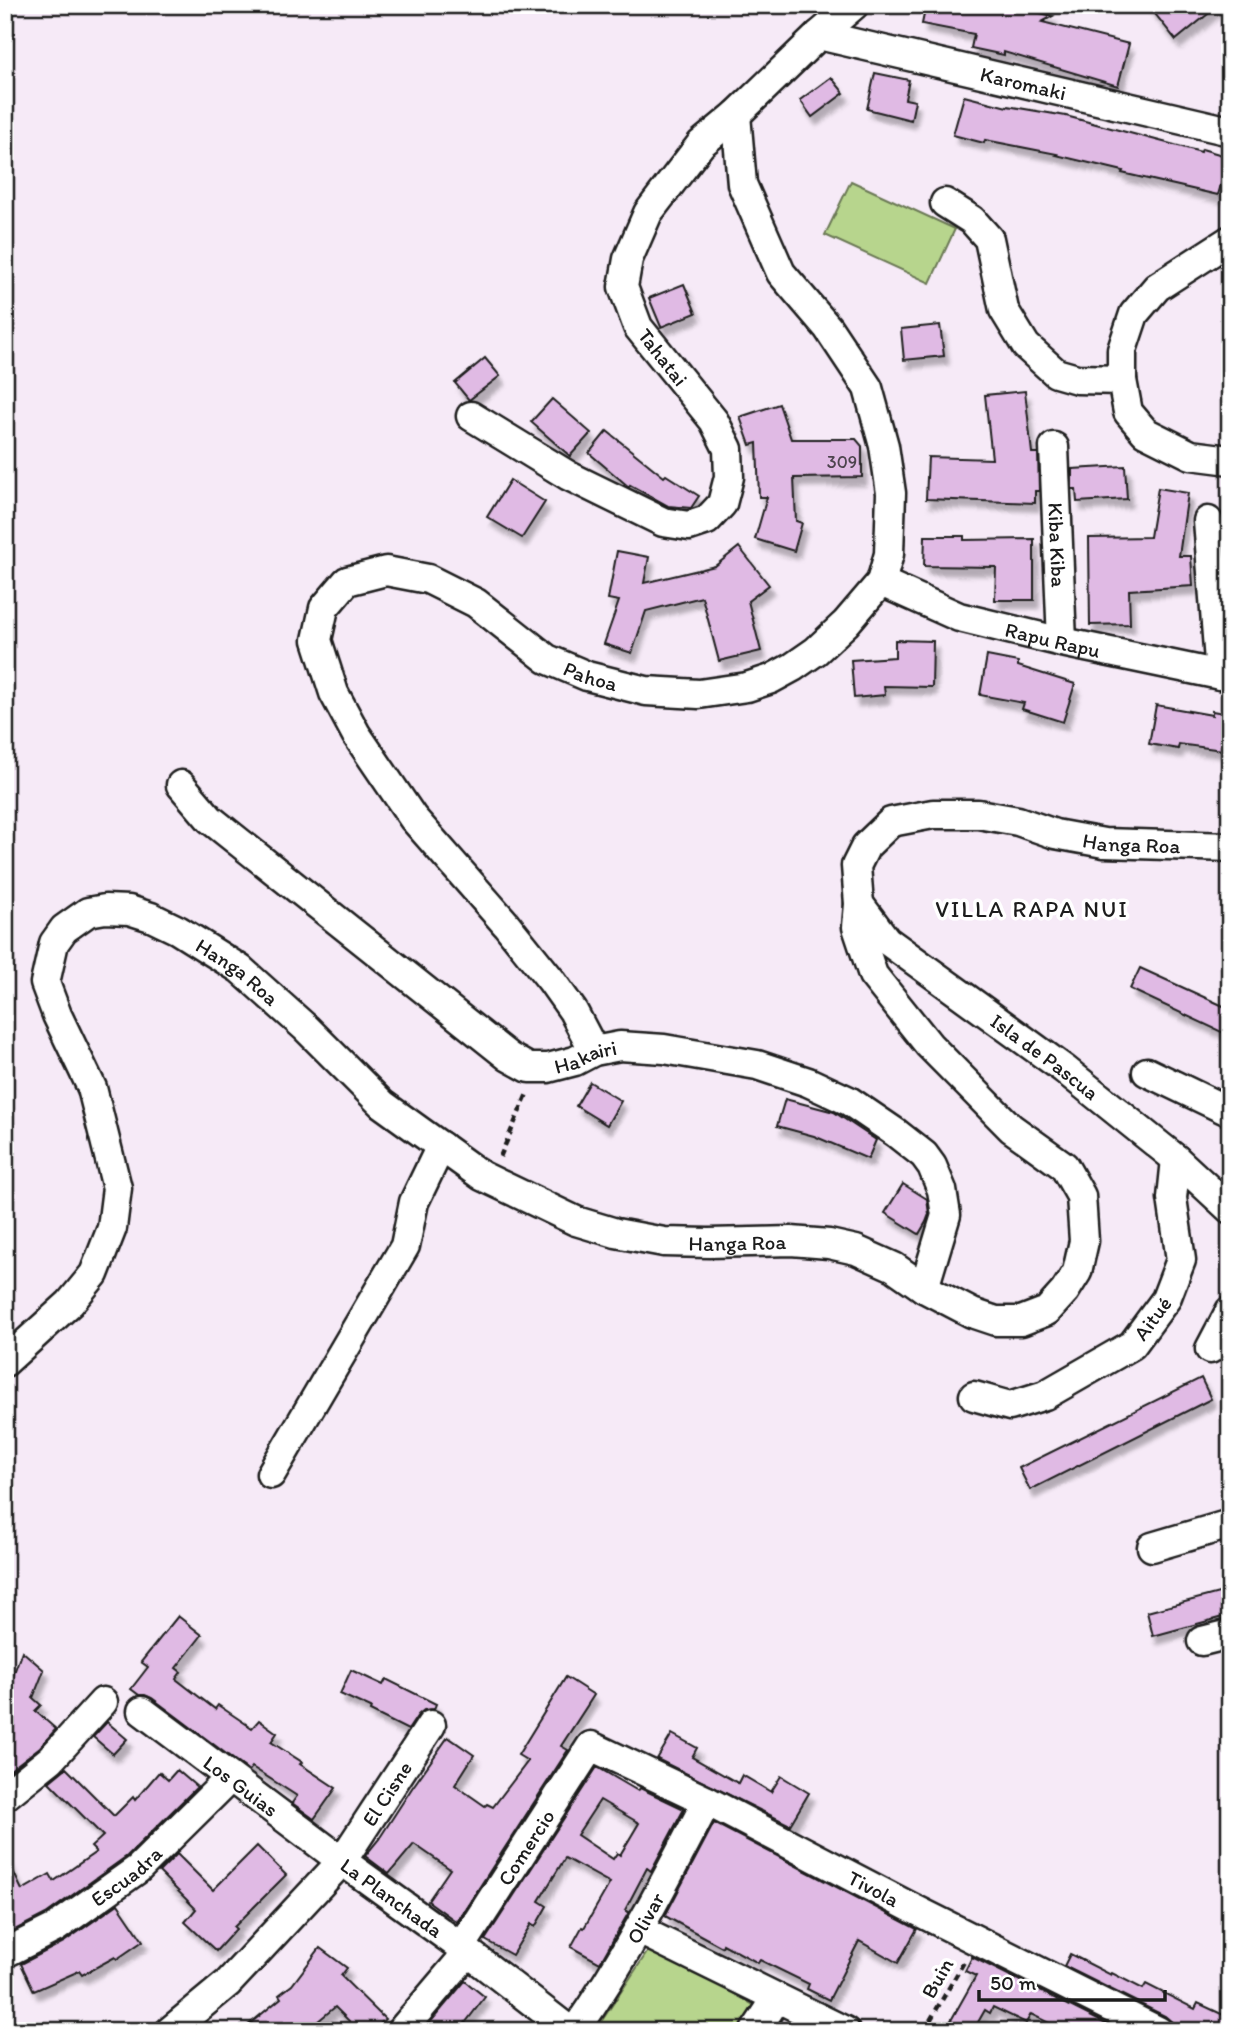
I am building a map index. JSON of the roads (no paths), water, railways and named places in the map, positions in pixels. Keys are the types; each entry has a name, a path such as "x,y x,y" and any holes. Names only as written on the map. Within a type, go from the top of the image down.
{"street":[{"name":"Tahatai","path":"471,415 569,476 663,522 689,526 707,520 722,504 730,477 727,449 713,421 638,327 623,287 628,259 648,214 701,144 854,5"},
{"name":"Karomaki","path":"819,35 1230,131"},
{"name":"Pahoa","path":"594,1051 573,1011 551,980 414,818 356,734 334,693 317,640 324,608 347,581 386,571 428,579 475,603 547,659 587,676 646,691 699,694 747,687 771,679 793,667 816,651 881,582 889,554 891,493 884,446 868,388 828,328 781,273 742,184 736,115"},
{"path":"945,203 972,220 989,239 1004,310 1026,346 1056,373 1077,379 1122,380"},
{"path":"1230,240 1157,287 1134,314 1122,351 1122,380 1128,412 1145,432 1191,455 1230,460"},
{"name":"Kiba Kiba","path":"1054,447 1062,642"},
{"path":"1208,521 1225,676"},
{"name":"Rapu Rapu","path":"881,582 959,617 1062,642 1225,676"},
{"name":"Hakairi","path":"181,785 210,819 509,1057 529,1068 562,1065 594,1051 620,1046 664,1049 757,1065 808,1082 849,1101 924,1155 943,1190 946,1215 924,1288"},
{"name":"Hanga Roa","path":"5,1362 70,1303 94,1274 112,1227 117,1188 92,1088 57,1015 45,983 54,943 64,929 88,912 105,909 129,910 151,917 240,969 306,1028 382,1104 491,1180 576,1221 616,1233 664,1242 791,1241 829,1244 856,1250 894,1268 924,1288 972,1313 996,1321 1021,1321 1047,1311 1077,1272 1084,1241 1081,1196 1064,1166 1011,1128 929,1045 873,975 857,928 859,904 856,866 866,846 891,822 933,814 978,814 1018,821 1055,834 1104,843 1230,847"},
{"name":"Isla de Pascua","path":"859,904 886,940 1064,1069 1176,1159 1230,1209"},
{"path":"1147,1072 1230,1112"},
{"path":"271,1474 405,1246 414,1202 441,1146"},
{"name":"Aitué","path":"974,1396 1010,1406 1045,1395 1132,1345 1166,1299 1181,1260 1172,1198 1176,1159"},
{"path":"1210,1349 1230,1311"},
{"path":"1152,1547 1230,1524"},
{"path":"1202,1640 1230,1634"},
{"path":"5,1796 51,1759 103,1702"},
{"name":"Los Guias","path":"142,1710 342,1861"},
{"name":"El Cisne","path":"342,1861 431,1725"},
{"name":"Tivola","path":"592,1746 707,1801 1158,2031"},
{"name":"Comercio","path":"401,2031 464,1950 592,1746"},
{"name":"Escuadra","path":"5,1952 55,1928 138,1869 230,1778"},
{"name":"Olivar","path":"572,2031 604,1990 707,1801"},
{"name":"La Planchada","path":"170,2031 228,1983 342,1861 572,2031"},
{"path":"639,1930 845,2031"},
{"path":"755,2031 777,1998"}],"district":[{"name":"VILLA RAPA NUI","path":"1032,909"}]}
